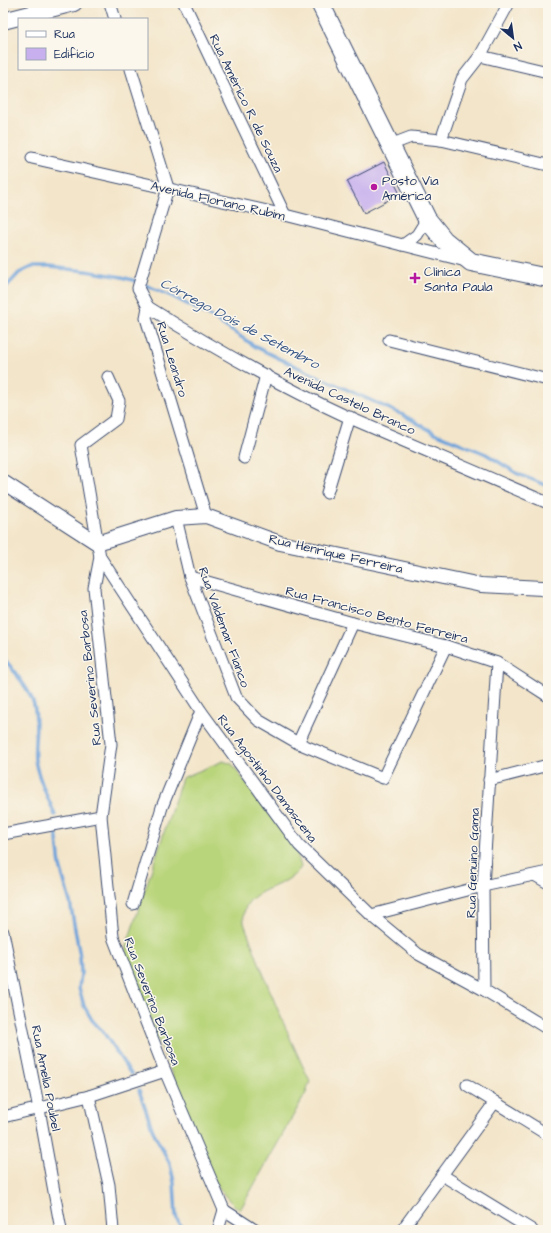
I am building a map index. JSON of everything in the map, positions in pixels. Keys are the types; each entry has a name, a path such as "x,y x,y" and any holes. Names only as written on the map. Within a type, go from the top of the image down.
{"main road":[{"path":"3,21 74,3"},
{"path":"320,3 427,219 444,240 471,262"},
{"name":"Avenida Floriano Rubim","path":"471,262 548,278"}],"street":[{"path":"110,3 115,18"},
{"name":"Rua Américo R de Souza","path":"184,3 285,215"},
{"path":"441,140 462,79 480,56 509,3"},
{"path":"480,56 548,72"},
{"path":"131,70 168,188"},
{"path":"390,145 411,137 441,140 548,165"},
{"name":"Avenida Floriano Rubim","path":"32,158 285,215 471,262"},
{"name":"Rua Leandro","path":"168,188 138,288 148,307 146,318 206,516"},
{"path":"403,245 417,235 427,219"},
{"name":"Avenida Castelo Branco","path":"148,307 266,375 350,417 548,504"},
{"path":"389,340 548,380"},
{"path":"244,458 266,375"},
{"name":"Rua Agostinho Damascena","path":"108,377 119,401 116,419 81,444 100,557 201,711 298,846 371,915 418,954 484,990"},
{"path":"327,493 350,417"},
{"path":"3,482 97,542"},
{"name":"Rua Henrique Ferreira","path":"97,542 176,518 206,516 288,545 481,585 542,588 548,590"},
{"name":"Rua Valdemar Fianco","path":"176,518 190,577 236,697 258,720 298,743 383,778 446,646"},
{"name":"Rua Severino Barbosa","path":"100,557 94,588 111,744 101,816 113,937 165,1071 224,1210"},
{"name":"Rua Francisco Bento Ferreira","path":"190,577 353,623 446,646 497,663 548,696"},
{"path":"298,743 353,623"},
{"name":"Rua Genuino Gama","path":"484,990 482,886 497,663"},
{"name":"Rua Agostinho Damascena","path":"133,904 162,806 201,711"},
{"path":"489,780 548,765"},
{"path":"3,834 101,816"},
{"path":"371,915 482,886 536,876 548,872"},
{"path":"536,876 548,883"},
{"name":"Rua Amelia Poubel","path":"3,932 40,1109 61,1230"},
{"path":"484,990 548,1029"},
{"path":"3,1118 89,1096 165,1071"},
{"path":"467,1085 548,1135"},
{"path":"89,1096 108,1185 113,1230"},
{"path":"402,1230 495,1102"},
{"path":"442,1175 532,1230"},
{"path":"218,1230 224,1210 255,1230"}],"green space":[{"path":"223,761 232,764 296,850 301,867 294,875 265,890 249,902 244,911 244,923 275,1003 310,1081 306,1093 240,1210 218,1187 213,1178 125,956 126,947 182,778"}],"building":[{"name":"Posto Via América","path":"384,162 400,194 364,213 347,181"}],"waterway":[{"name":"Córrego Dois de Setembro","path":"3,288 6,287 19,273 31,267 49,267 86,271 122,277 139,282 210,316 256,347 280,359 403,415 435,433 486,454 518,474 548,486"},
{"path":"3,657 21,680 34,705 36,719 36,767 55,815"},
{"path":"56,830 60,866 70,902 80,956 81,974 79,988 84,1006 92,1020 104,1033 131,1074"},
{"path":"139,1090 153,1131 170,1164 174,1182 176,1216 182,1230"}],"place":[{"name":"Posto Via América","path":"374,187"},
{"name":"Clínica Santa Paula","path":"415,278"}]}
